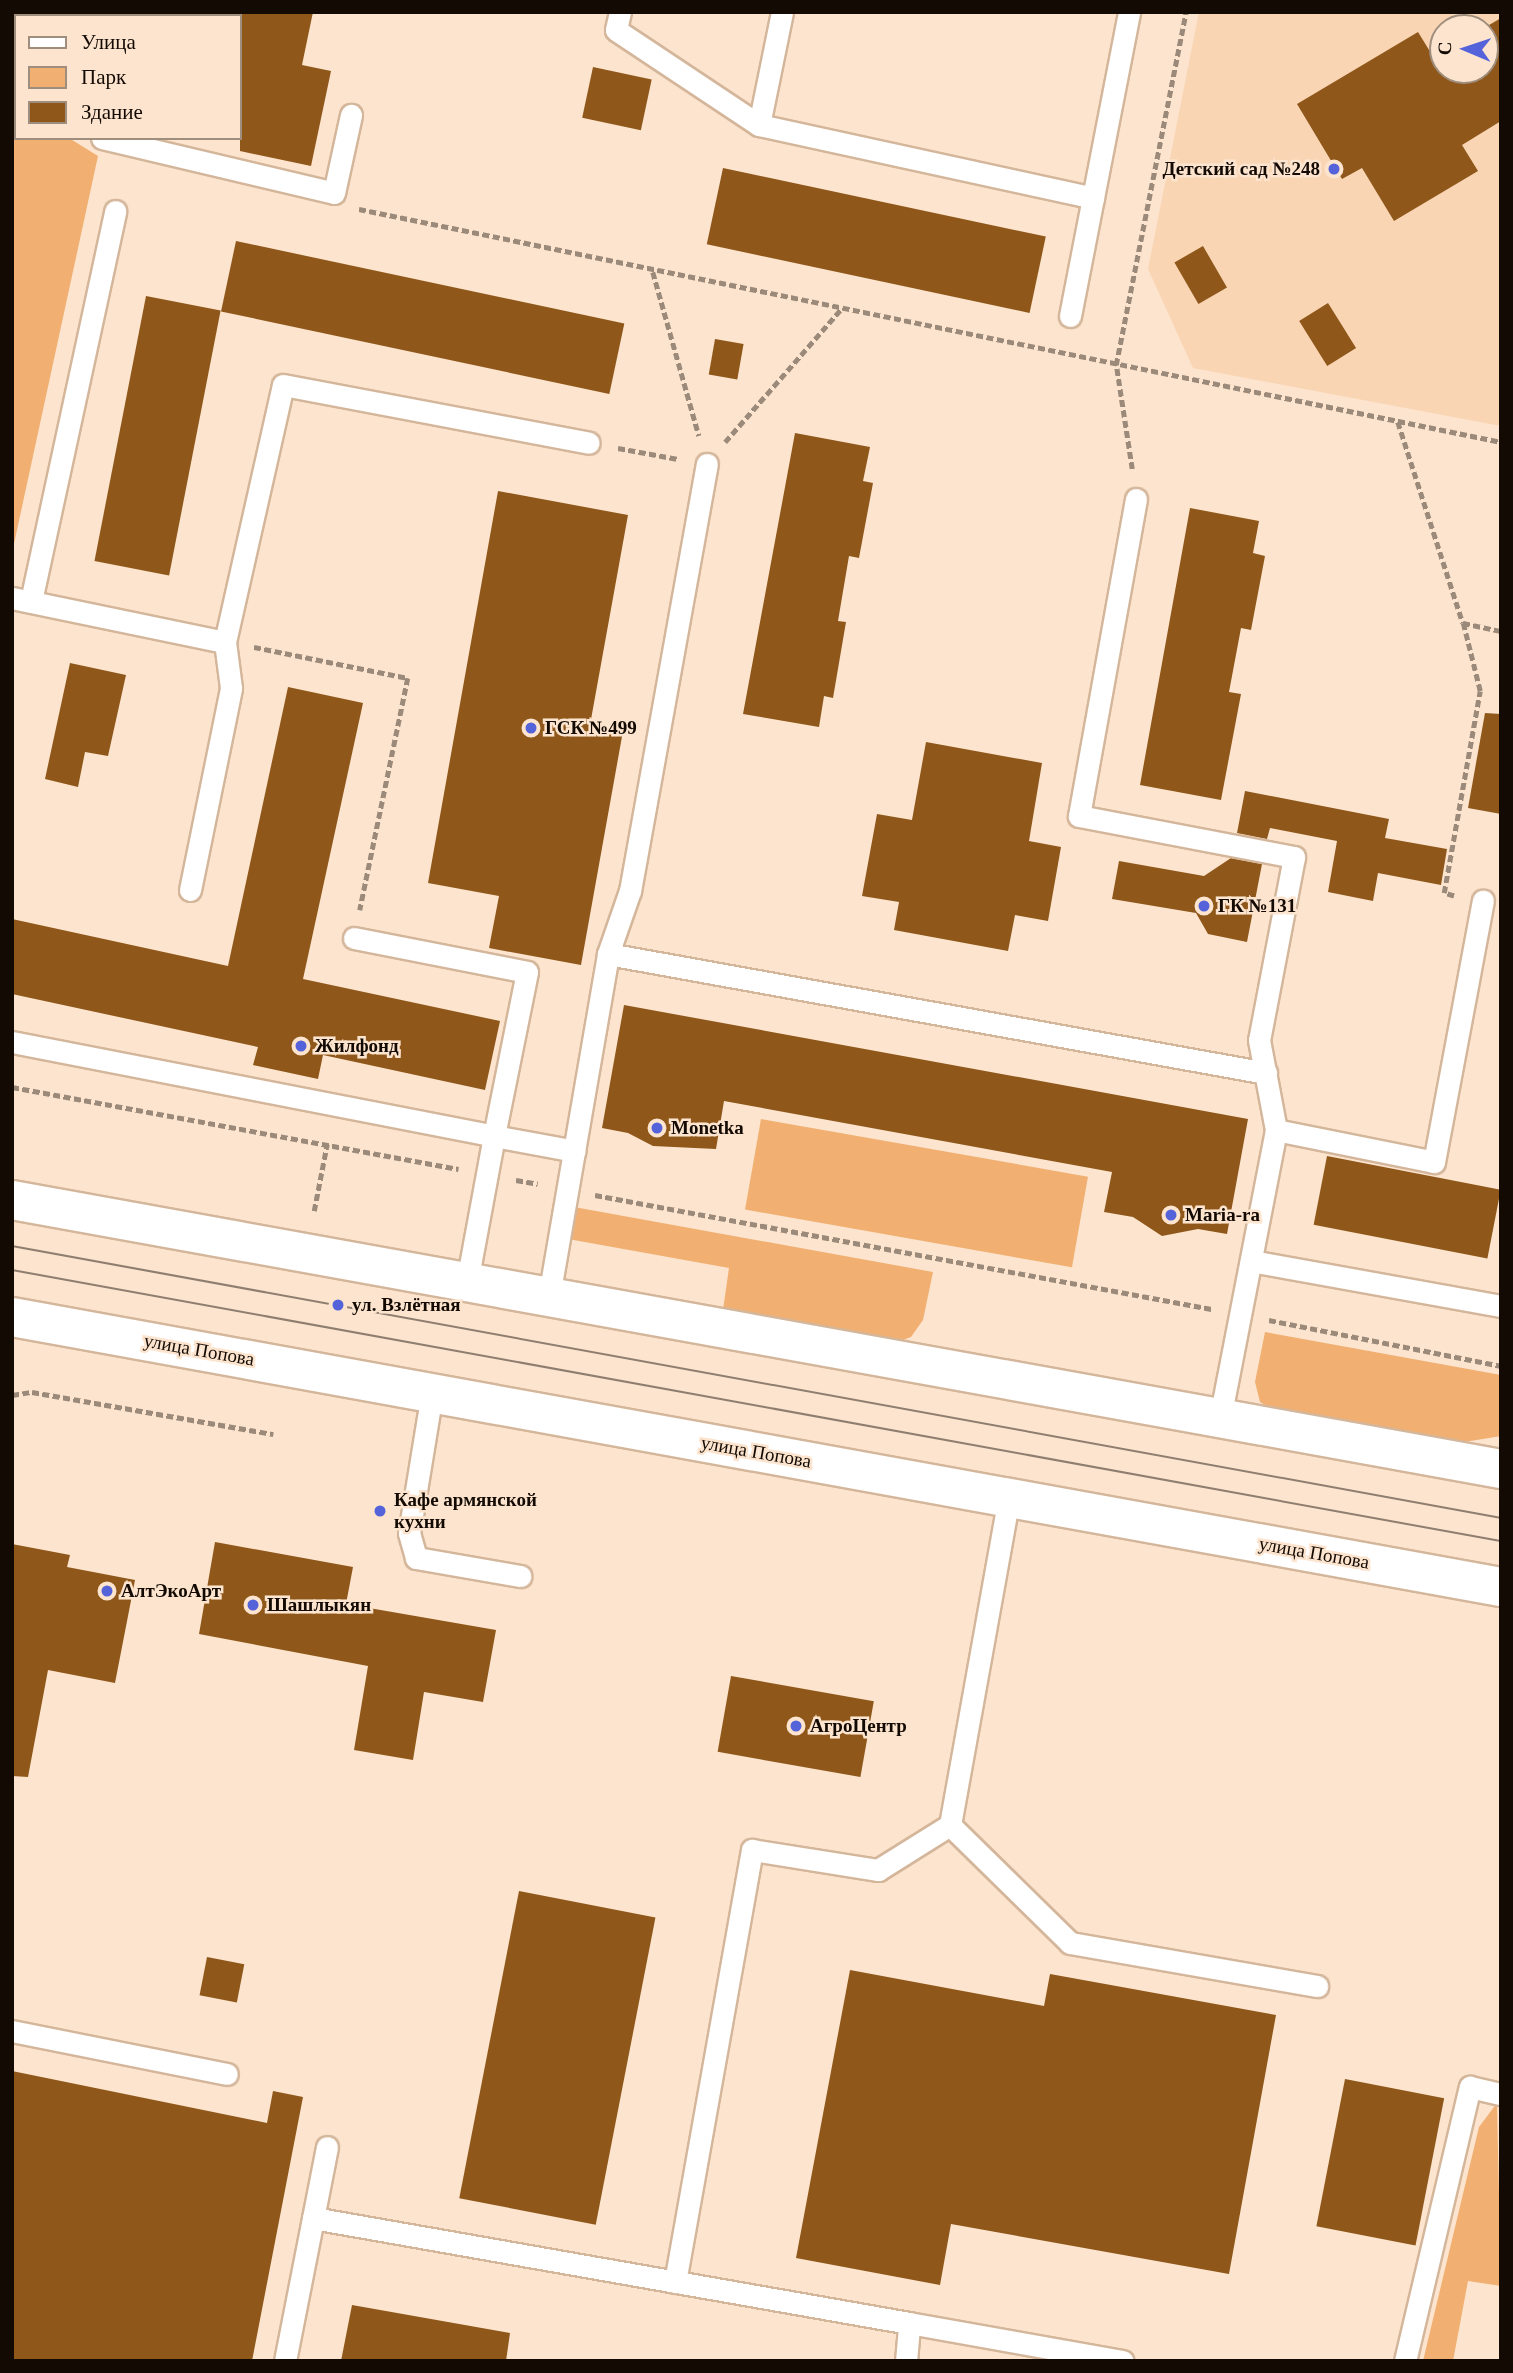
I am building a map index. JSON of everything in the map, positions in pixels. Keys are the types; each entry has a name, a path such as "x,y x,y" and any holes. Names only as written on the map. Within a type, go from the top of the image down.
{"main road":[{"path":"12,1200 1501,1469"},
{"name":"улица Попова","path":"12,1317 1501,1587"}],"lane":[{"path":"620,12 617,30 759,125 1093,198"},
{"path":"759,125 782,12"},
{"path":"1070,316 1129,12"},
{"path":"110,140 334,193 351,115"},
{"path":"115,211 22,600 225,642"},
{"path":"190,890 230,688 225,642 283,385 589,443"},
{"path":"549,1296 608,954 630,891 706,464"},
{"path":"1136,499 1079,816 1294,857 1259,1040 1276,1130 1220,1418"},
{"path":"1276,1130 1434,1162 1483,901"},
{"path":"355,938 527,972 467,1282"},
{"path":"608,954 1266,1073"},
{"path":"12,1042 575,1151"},
{"path":"1251,1261 1501,1306"},
{"path":"432,1393 409,1533 416,1558 520,1576"},
{"path":"675,2282 752,1850 878,1870 950,1825 1009,1498"},
{"path":"950,1825 1070,1943 1317,1986"},
{"path":"12,2031 227,2074"},
{"path":"1405,2361 1470,2087 1501,2094"},
{"path":"285,2361 327,2147"},
{"path":"313,2218 1123,2361"},
{"path":"906,2361 909,2323"}],"path":[{"path":"1136,499 1116,365 1186,12"},
{"path":"334,193 344,206 653,272 1501,442"},
{"path":"653,272 706,464"},
{"path":"706,464 841,309"},
{"path":"1398,421 1463,623 1480,691 1444,894 1483,901"},
{"path":"589,443 706,464"},
{"path":"1463,623 1501,631"},
{"path":"225,642 408,678 355,938"},
{"path":"12,1087 1240,1314 1501,1366"},
{"path":"314,1211 327,1144"},
{"path":"12,1395 32,1392 273,1434"}],"shaded area":[{"name":"Детский сад №248","path":"1199,12 1501,12 1501,426 1193,368 1148,269"}],"green space":[{"path":"14,104 14,140 72,140 98,156 12,553"},
{"path":"761,1119 1088,1177 1072,1267 745,1210"},
{"path":"574,1207 933,1272 923,1320 911,1337 898,1342 723,1310 729,1268 568,1239"},
{"path":"1265,1332 1501,1375 1501,1436 1452,1444 1281,1415 1260,1402 1255,1382"},
{"path":"1497,2103 1501,2286 1468,2281 1453,2361 1423,2361 1479,2127"}],"building":[{"path":"313,12 302,65 331,71 311,166 240,151 240,14"},
{"path":"1501,18 1501,121 1462,145 1478,171 1394,221 1362,168 1342,179 1297,104 1418,32 1429,50 1429,84 1499,84"},
{"path":"593,67 652,79 641,130 582,118"},
{"path":"723,168 1046,237 1030,313 707,244"},
{"path":"236,241 624,324 609,394 221,311"},
{"path":"1203,246 1227,288 1198,304 1174,262"},
{"path":"146,296 221,311 169,576 94,561"},
{"path":"1328,303 1356,348 1327,366 1299,321"},
{"path":"715,339 744,344 737,379 709,374"},
{"path":"795,433 870,447 863,481 873,483 859,558 849,556 838,621 846,622 833,698 824,696 819,727 743,714"},
{"name":"ГСК №499","path":"498,491 628,515 590,725 623,731 581,965 489,948 499,896 428,883"},
{"path":"1190,508 1259,521 1253,553 1265,556 1251,630 1241,628 1229,692 1241,694 1221,800 1140,785"},
{"path":"70,663 126,675 108,756 85,752 78,787 45,779"},
{"path":"288,687 363,703 303,979 500,1021 485,1090 323,1055 318,1079 253,1065 258,1047 12,994 12,919 228,966"},
{"path":"1485,713 1501,714 1501,814 1468,808"},
{"path":"926,742 1042,763 1029,841 1061,847 1048,921 1015,915 1008,951 894,930 899,902 862,896 877,814 912,820"},
{"path":"1245,791 1389,819 1385,838 1447,849 1441,885 1378,873 1373,901 1328,892 1337,841 1270,828 1267,839 1237,833"},
{"name":"ГК №131","path":"1231,858 1262,864 1247,942 1208,934 1196,913 1112,899 1119,861 1204,876"},
{"path":"624,1005 1248,1119 1227,1234 1198,1229 1162,1236 1133,1217 1104,1212 1112,1172 724,1101 716,1149 653,1146 628,1133 602,1128"},
{"path":"1327,1156 1501,1190 1487,1258 1314,1225"},
{"path":"215,1542 353,1567 346,1604 496,1630 483,1702 424,1692 413,1760 354,1750 368,1666 199,1634"},
{"path":"12,1544 70,1555 67,1567 135,1580 115,1683 48,1670 28,1777 12,1776"},
{"name":"АгроЦентр","path":"731,1676 874,1701 860,1777 718,1752"},
{"path":"519,1891 655,1918 596,2225 459,2198"},
{"path":"207,1957 244,1964 237,2003 200,1995"},
{"path":"850,1970 1044,2006 1050,1974 1276,2015 1229,2274 951,2224 940,2285 796,2258"},
{"path":"12,2071 267,2123 273,2091 303,2097 252,2361 12,2361"},
{"path":"1345,2079 1444,2098 1416,2246 1316,2226"},
{"path":"352,2305 510,2333 506,2361 341,2361"}],"tram line":[{"path":"12,1246 1501,1518"},
{"path":"12,1270 1501,1541"}],"place":[{"name":"Детский сад №248","path":"1334,169"},
{"name":"ГСК №499","path":"531,728"},
{"name":"ГК №131","path":"1204,906"},
{"name":"Жилфонд","path":"301,1046"},
{"name":"Monetka","path":"657,1128"},
{"name":"Maria-ra","path":"1171,1215"},
{"name":"ул. Взлётная","path":"338,1305"},
{"name":"Кафе армянской кухни","path":"380,1511"},
{"name":"АлтЭкоАрт","path":"107,1591"},
{"name":"Шашлыкян","path":"253,1605"},
{"name":"АгроЦентр","path":"796,1726"}]}
